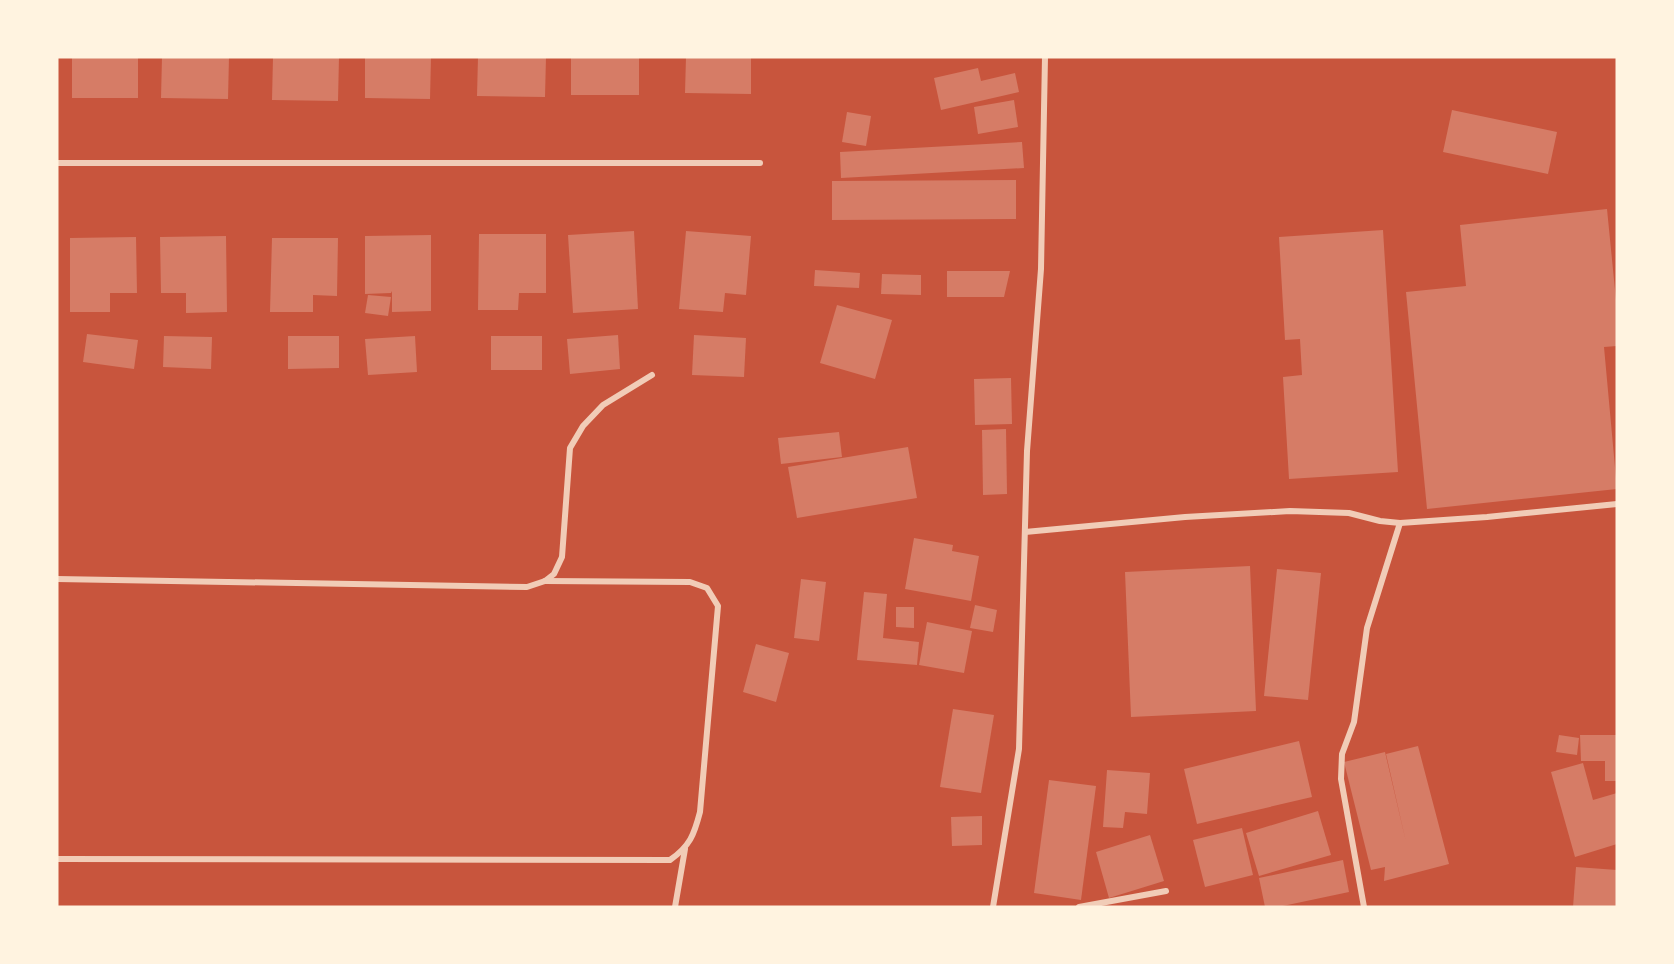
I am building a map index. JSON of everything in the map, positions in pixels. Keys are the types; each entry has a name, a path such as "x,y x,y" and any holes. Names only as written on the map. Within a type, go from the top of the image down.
{"street":[{"path":"993,907 1019,749 1027,451 1041,269 1045,57"},
{"path":"57,163 760,163"},
{"path":"545,581 554,574 562,557 570,448 583,426 603,405 652,375"},
{"path":"1025,532 1185,517 1290,511 1349,513 1380,521 1400,523 1487,518 1617,504"},
{"path":"1364,907 1341,779 1342,754 1354,722 1367,628 1400,523"},
{"path":"57,579 527,587 545,581 690,582 707,588 718,606 700,812 696,830 685,849 675,907"},
{"path":"57,859 670,860 685,849"},
{"path":"1079,907 1166,891"}],"building":[{"path":"72,57 138,57 138,98 72,98"},
{"path":"162,57 229,57 228,99 161,98"},
{"path":"273,57 339,57 338,101 272,100"},
{"path":"365,57 431,57 430,99 365,98"},
{"path":"478,57 546,57 545,97 477,96"},
{"path":"571,57 639,57 639,95 571,95"},
{"path":"686,57 751,57 751,94 685,93"},
{"path":"978,68 981,81 1015,73 1019,92 941,110 934,78"},
{"path":"1014,100 1018,127 978,134 974,107"},
{"path":"1452,110 1557,132 1548,174 1443,152"},
{"path":"847,112 871,116 866,146 842,142"},
{"path":"1022,142 1024,168 841,178 840,152"},
{"path":"1016,180 1016,219 832,220 832,181"},
{"path":"1607,209 1617,310 1617,346 1604,347 1617,489 1427,509 1406,292 1466,286 1460,225"},
{"path":"1383,230 1398,472 1289,479 1283,377 1302,375 1300,339 1285,340 1279,237"},
{"path":"634,231 638,309 573,313 568,235"},
{"path":"686,231 751,236 746,295 725,293 723,312 679,309"},
{"path":"479,234 546,234 546,293 519,293 518,310 478,310"},
{"path":"431,235 431,311 392,312 392,291 391,293 365,294 365,236"},
{"path":"226,236 227,312 186,313 186,293 161,293 160,237"},
{"path":"136,237 137,293 110,293 110,312 70,312 70,238"},
{"path":"272,238 338,238 337,296 313,295 313,312 270,312"},
{"path":"815,270 860,273 859,288 814,286"},
{"path":"947,271 1010,271 1004,297 947,297"},
{"path":"882,274 921,275 921,295 881,294"},
{"path":"368,295 391,297 388,316 365,313"},
{"path":"837,305 892,320 875,379 820,363"},
{"path":"87,334 138,340 134,369 83,362"},
{"path":"618,335 620,369 570,374 567,339"},
{"path":"694,335 746,338 744,377 692,375"},
{"path":"164,336 212,337 211,369 163,367"},
{"path":"288,336 339,336 339,368 288,369"},
{"path":"415,336 417,372 368,375 365,339"},
{"path":"491,336 542,336 542,370 491,370"},
{"path":"1011,378 1012,424 975,425 974,379"},
{"path":"1006,429 1007,494 983,495 982,430"},
{"path":"839,432 842,457 781,464 778,438"},
{"path":"908,447 917,498 797,518 788,467"},
{"path":"914,538 953,545 952,551 979,556 971,601 905,589"},
{"path":"1250,566 1256,711 1131,717 1125,572"},
{"path":"1277,569 1321,573 1308,700 1264,696"},
{"path":"801,579 826,582 819,641 794,638"},
{"path":"864,592 887,594 883,638 919,642 917,665 857,660"},
{"path":"975,605 997,610 993,632 970,628"},
{"path":"896,607 914,607 914,628 896,627"},
{"path":"927,622 972,631 964,673 919,665"},
{"path":"756,644 789,653 776,702 743,692"},
{"path":"953,709 994,715 981,793 940,787"},
{"path":"1559,735 1579,738 1577,755 1556,752"},
{"path":"1580,735 1617,735 1617,781 1605,781 1605,761 1581,761"},
{"path":"1299,741 1312,797 1197,824 1184,769"},
{"path":"1418,746 1449,864 1384,881 1385,867 1371,870 1344,762 1385,752 1406,842 1386,754"},
{"path":"1583,763 1593,800 1617,793 1617,844 1575,857 1551,772"},
{"path":"1107,770 1150,773 1147,814 1125,812 1123,828 1103,827"},
{"path":"1049,780 1096,786 1081,900 1034,893"},
{"path":"1318,811 1331,855 1259,876 1246,833"},
{"path":"982,816 982,845 952,846 951,817"},
{"path":"1242,828 1253,875 1205,887 1193,840"},
{"path":"1150,835 1164,881 1109,898 1096,852"},
{"path":"1343,860 1349,892 1278,907 1265,907 1259,878"},
{"path":"1576,867 1617,870 1617,907 1573,907"}]}
